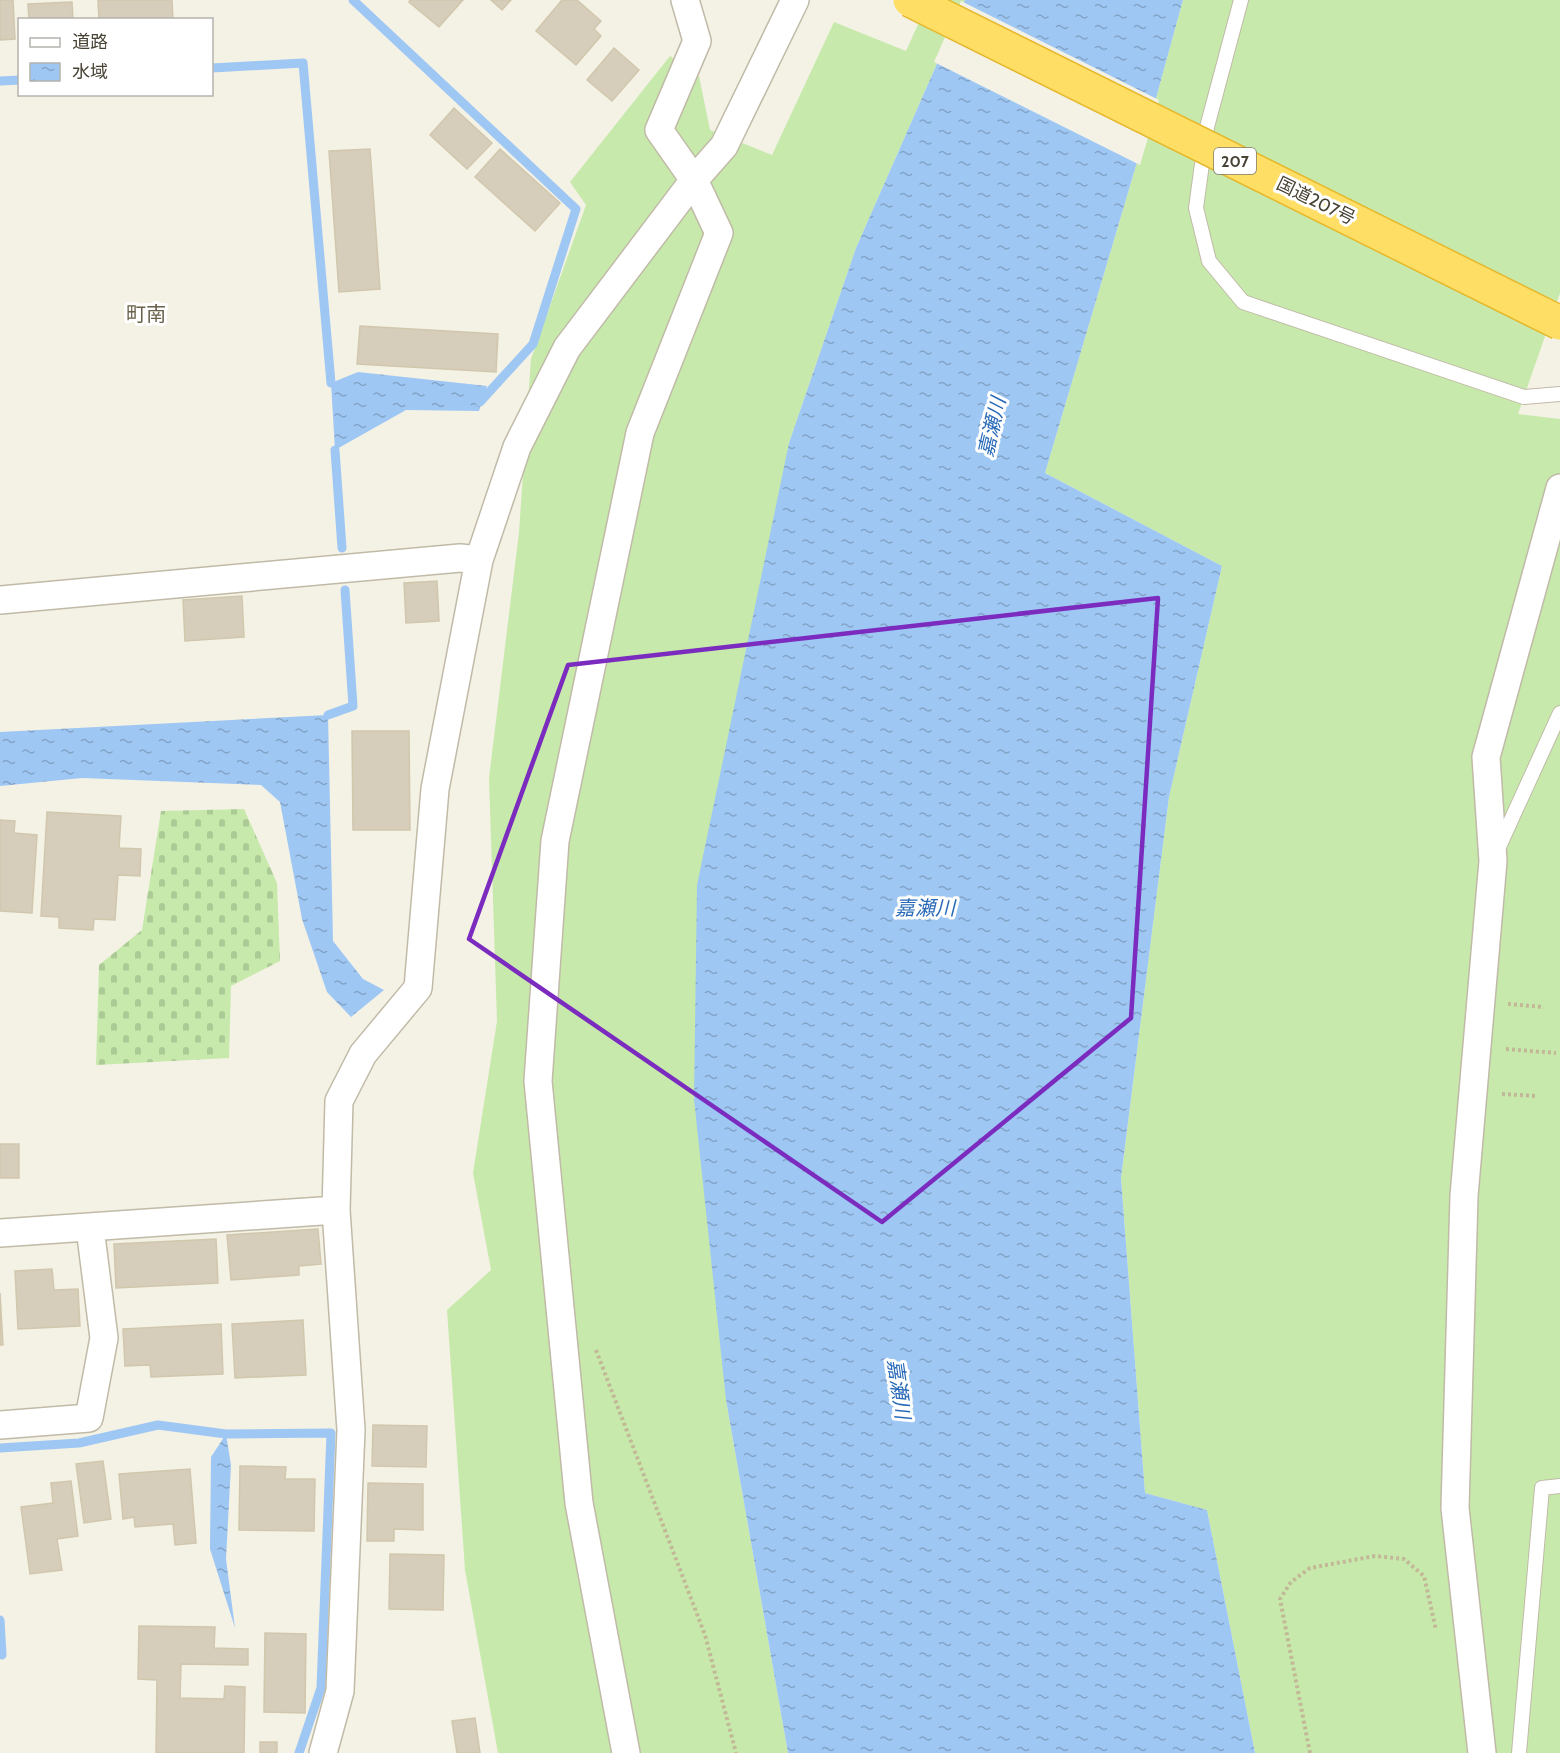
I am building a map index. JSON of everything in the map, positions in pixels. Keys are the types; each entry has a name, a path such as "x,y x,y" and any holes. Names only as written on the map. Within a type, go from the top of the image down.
{"highway":[{"name":"国道207号","path":"910,0 1560,323"}],"street":[{"path":"627,1753 579,1503 538,1081 555,841 637,445 719,233 694,180 659,130 697,41 686,0"},
{"path":"323,1753 340,1691 351,1430 336,1210 339,1101 363,1054 418,988 435,789 479,560 517,447 567,348 694,180 724,146 795,0"},
{"path":"1482,1753 1455,1508 1464,1196 1493,861 1486,757 1560,488"},
{"path":"0,600 460,558 479,560"},
{"path":"0,1233 336,1210"},
{"path":"0,1425 89,1418 104,1338 90,1228"}],"lane":[{"path":"1241,0 1207,127 1196,208 1209,261 1243,302 1524,397 1560,394"},
{"path":"1493,861 1560,713"},
{"path":"1519,1753 1542,1488 1560,1486"}],"path":[{"path":"1502,1003 1544,1007"},
{"path":"1498,1048 1556,1053"},
{"path":"1495,1093 1537,1096"},
{"path":"595,1347 705,1635 736,1753"},
{"path":"1310,1753 1280,1599 1291,1582 1310,1569 1321,1566 1375,1556 1404,1559 1424,1576 1436,1632"}],"highlighted area":[{"path":"1158,598 1131,1018 882,1222 469,939 568,665"}],"green space":[{"path":"929,0 965,0 856,248 789,443 726,1400 788,1753 498,1753 465,1570 447,1310 491,1270 473,1173 497,1021 489,778 519,532 531,359 586,205 570,182 670,56 699,76 710,130 772,155 834,22 906,51"},
{"path":"1183,0 1560,0 1560,293 1518,414 1560,419 1560,1753 1255,1753 1207,1510 1145,1493 1121,1178 1169,797 1222,566 1045,473"},
{"path":"244,809 277,883 280,961 231,986 229,1058 96,1065 99,965 142,930 161,811"}],"water":[{"name":"嘉瀬川","path":"965,0 1183,0 1045,473 1222,566 1169,797 1121,1178 1145,1493 1207,1510 1255,1753 788,1753 726,1400 694,1099 697,885 789,443 856,248"},
{"path":"358,372 487,386 479,411 406,410 335,450 331,383"},
{"path":"328,715 333,941 363,979 384,990 351,1017 327,992 302,919 280,802 261,785 82,778 0,786 0,732"},
{"path":"226,1434 231,1465 226,1559 235,1628 210,1549 211,1457"}],"pier":[{"path":"961,1 1159,100 1140,165 934,62"}],"building":[{"path":"0,0 13,0 15,39 0,40"},
{"path":"98,0 172,0 173,18 99,18"},
{"path":"410,0 463,0 439,27 409,2"},
{"path":"491,0 511,0 502,10"},
{"path":"562,0 577,0 601,21 594,29 601,36 576,65 536,31"},
{"path":"72,2 73,18 29,18 28,4"},
{"path":"614,48 639,70 612,101 587,80"},
{"path":"454,108 492,143 467,169 430,135"},
{"path":"370,149 380,289 339,292 329,151"},
{"path":"500,149 560,203 535,231 475,177"},
{"path":"360,326 498,334 496,372 357,364"},
{"path":"437,581 439,621 406,623 404,583"},
{"path":"242,596 244,637 185,641 183,600"},
{"path":"352,731 409,731 410,830 353,830"},
{"path":"47,812 121,816 119,848 141,849 140,876 118,875 115,920 94,919 93,930 59,928 59,917 41,916"},
{"path":"0,820 15,821 14,833 37,835 32,913 0,911"},
{"path":"0,1144 19,1144 19,1178 0,1178"},
{"path":"318,1229 321,1264 299,1266 299,1275 231,1280 227,1235"},
{"path":"216,1239 218,1283 116,1288 114,1244"},
{"path":"52,1269 54,1290 78,1289 80,1326 18,1329 15,1271"},
{"path":"0,1293 3,1345 0,1345"},
{"path":"303,1320 306,1375 235,1378 232,1324"},
{"path":"221,1324 223,1374 151,1377 150,1365 125,1366 123,1329"},
{"path":"373,1425 427,1426 426,1467 372,1466"},
{"path":"103,1461 111,1519 84,1523 76,1464"},
{"path":"240,1466 286,1467 285,1479 315,1479 314,1531 239,1530"},
{"path":"190,1469 196,1543 175,1545 173,1524 135,1527 134,1517 123,1519 119,1474"},
{"path":"71,1481 78,1536 57,1539 62,1570 30,1574 21,1507 53,1503 51,1483"},
{"path":"368,1483 423,1484 423,1530 394,1529 394,1541 367,1541"},
{"path":"390,1554 444,1555 443,1610 389,1609"},
{"path":"139,1626 215,1627 214,1648 248,1649 248,1665 181,1664 180,1698 224,1699 225,1686 245,1687 244,1753 156,1753 157,1680 138,1679"},
{"path":"265,1633 306,1634 305,1713 264,1712"},
{"path":"475,1718 480,1753 457,1753 452,1721"},
{"path":"260,1742 277,1742 277,1753 260,1753"}],"waterway":[{"path":"353,0 576,209 533,344 480,402"},
{"path":"213,68 303,63 331,383"},
{"path":"0,81 18,80"},
{"path":"335,450 342,548"},
{"path":"328,715 353,706 345,590"},
{"path":"0,1448 79,1443 158,1425 226,1434 331,1433 321,1688 299,1753"},
{"path":"0,1620 2,1655"}],"district":[{"name":"町南","path":"146,314"}]}
